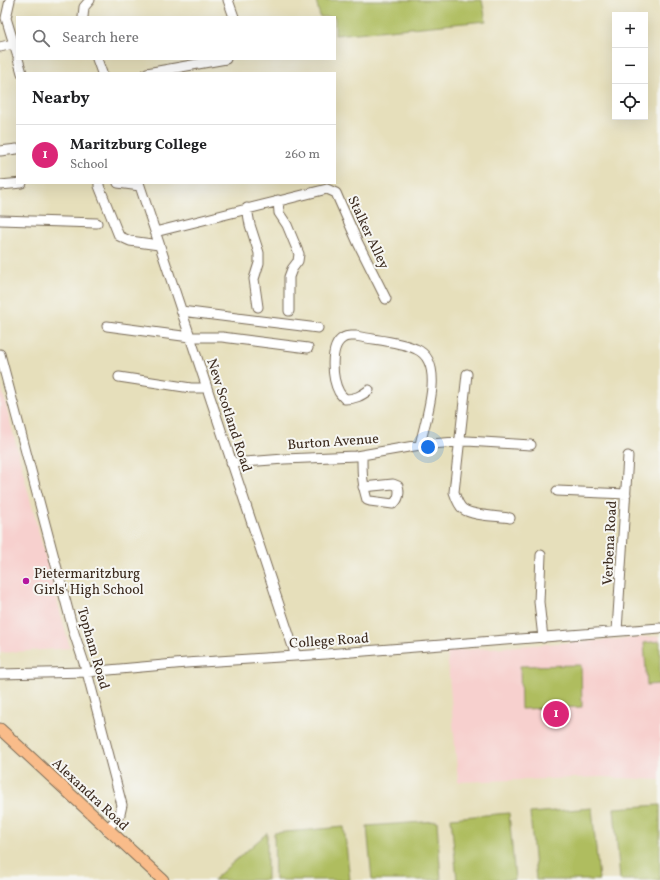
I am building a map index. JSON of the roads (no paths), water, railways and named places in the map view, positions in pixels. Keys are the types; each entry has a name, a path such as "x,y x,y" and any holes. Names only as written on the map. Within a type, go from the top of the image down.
{"main road":[{"name":"Alexandra Road","path":"0,729 107,830 163,880"}],"street":[{"path":"0,48 16,44 6,18 10,0"},
{"path":"83,16 84,7 90,0"},
{"path":"228,0 234,16"},
{"path":"18,60 22,72"},
{"path":"97,60 102,72"},
{"path":"153,72 220,60"},
{"path":"0,151 16,150"},
{"path":"0,185 16,184"},
{"path":"99,184 98,186 119,236 130,241 159,245"},
{"path":"128,184 139,185"},
{"name":"New Scotland Road","path":"139,185 296,656"},
{"name":"Stalker Alley","path":"155,232 327,188 336,193 386,299"},
{"path":"278,200 279,213 287,225 299,254 298,261 292,269 289,277 289,311"},
{"path":"246,208 259,253 259,263 254,279 258,308"},
{"path":"0,220 97,224"},
{"path":"181,312 318,328"},
{"path":"107,326 190,337 222,337 308,348"},
{"path":"369,390 352,399 345,399 339,392 334,377 333,361 337,344 342,338 356,336 403,345 416,349 426,356 431,367 433,377 431,398 420,445"},
{"name":"Topham Road","path":"0,354 74,633 87,672 122,805 120,814 107,830"},
{"path":"467,374 454,492 460,506 470,512 510,518"},
{"path":"120,377 190,388 207,388"},
{"name":"Burton Avenue","path":"231,463 362,456 420,445 460,441 531,445"},
{"path":"362,456 363,487"},
{"name":"Verbena Road","path":"618,631 628,456"},
{"path":"557,490 626,494"},
{"path":"540,555 539,602 543,638"},
{"name":"College Road","path":"0,674 87,672 186,663 543,638 660,628"}],"place":[{"name":"Pietermaritzburg Girls' High School","path":"26,581"},
{"name":"Maritzburg College","path":"556,714"}]}
